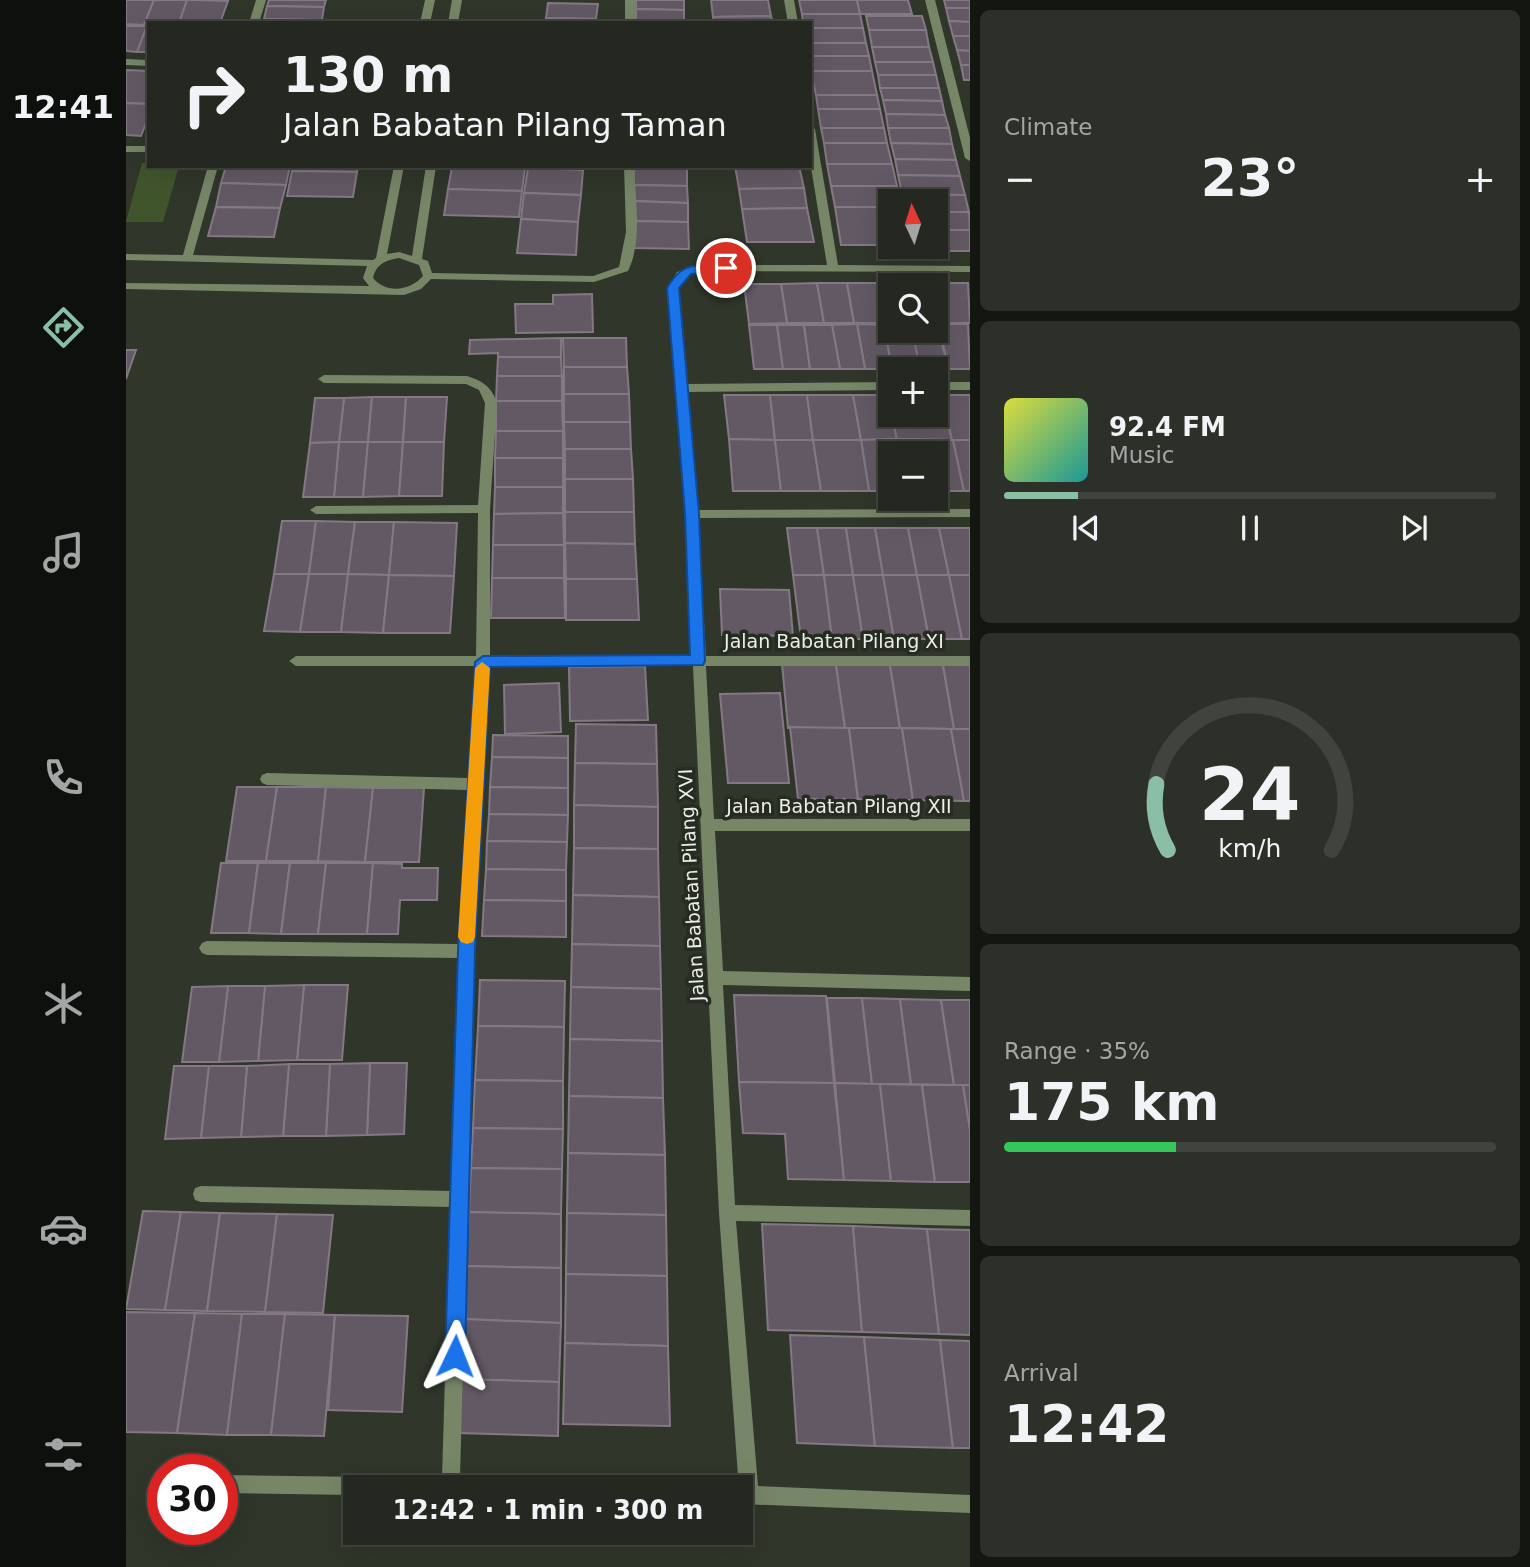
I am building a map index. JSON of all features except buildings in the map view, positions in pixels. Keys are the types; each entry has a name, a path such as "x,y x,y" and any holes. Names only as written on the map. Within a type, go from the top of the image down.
{"street":[{"path":"255,21 261,0"},
{"path":"425,21 430,0"},
{"path":"453,21 457,0"},
{"path":"630,0 630,21"},
{"path":"789,0 793,21"},
{"path":"930,0 970,158"},
{"path":"126,62 147,63"},
{"path":"812,141 833,268 970,269"},
{"path":"126,149 147,149"},
{"path":"187,258 212,168"},
{"path":"382,290 368,278 371,267 378,261 398,168"},
{"path":"417,258 431,168"},
{"path":"428,275 594,279 624,269 629,240 629,168"},
{"path":"126,257 378,261 399,255 417,258 428,269 428,275 419,287 401,292 126,286"},
{"name":"Jalan Babatan Pilang XVI","path":"744,1475 714,978 709,825 692,514 673,288 681,274 700,268 833,268"},
{"path":"324,379 457,379 482,385 488,391 491,403 484,509 483,662 466,951 451,1475"},
{"path":"682,388 878,386"},
{"path":"948,386 970,386"},
{"path":"316,510 484,509"},
{"path":"692,514 970,513"},
{"name":"Jalan Babatan Pilang XI","path":"296,661 970,661"},
{"path":"267,779 475,784"},
{"name":"Jalan Babatan Pilang XII","path":"709,825 970,825"},
{"path":"207,948 466,951"},
{"path":"714,978 970,984"},
{"path":"201,1194 460,1199"},
{"path":"727,1213 970,1218"},
{"path":"238,1485 343,1486"},
{"path":"753,1495 970,1504"}],"green space":[{"path":"142,163 147,163 147,168 178,168 163,222 126,222"}],"slow traffic":[{"path":"467,937 482,668"}],"route":[{"path":"455,1356 466,951 483,662 698,661 692,514 673,288 676,280 688,270 726,268"}]}
